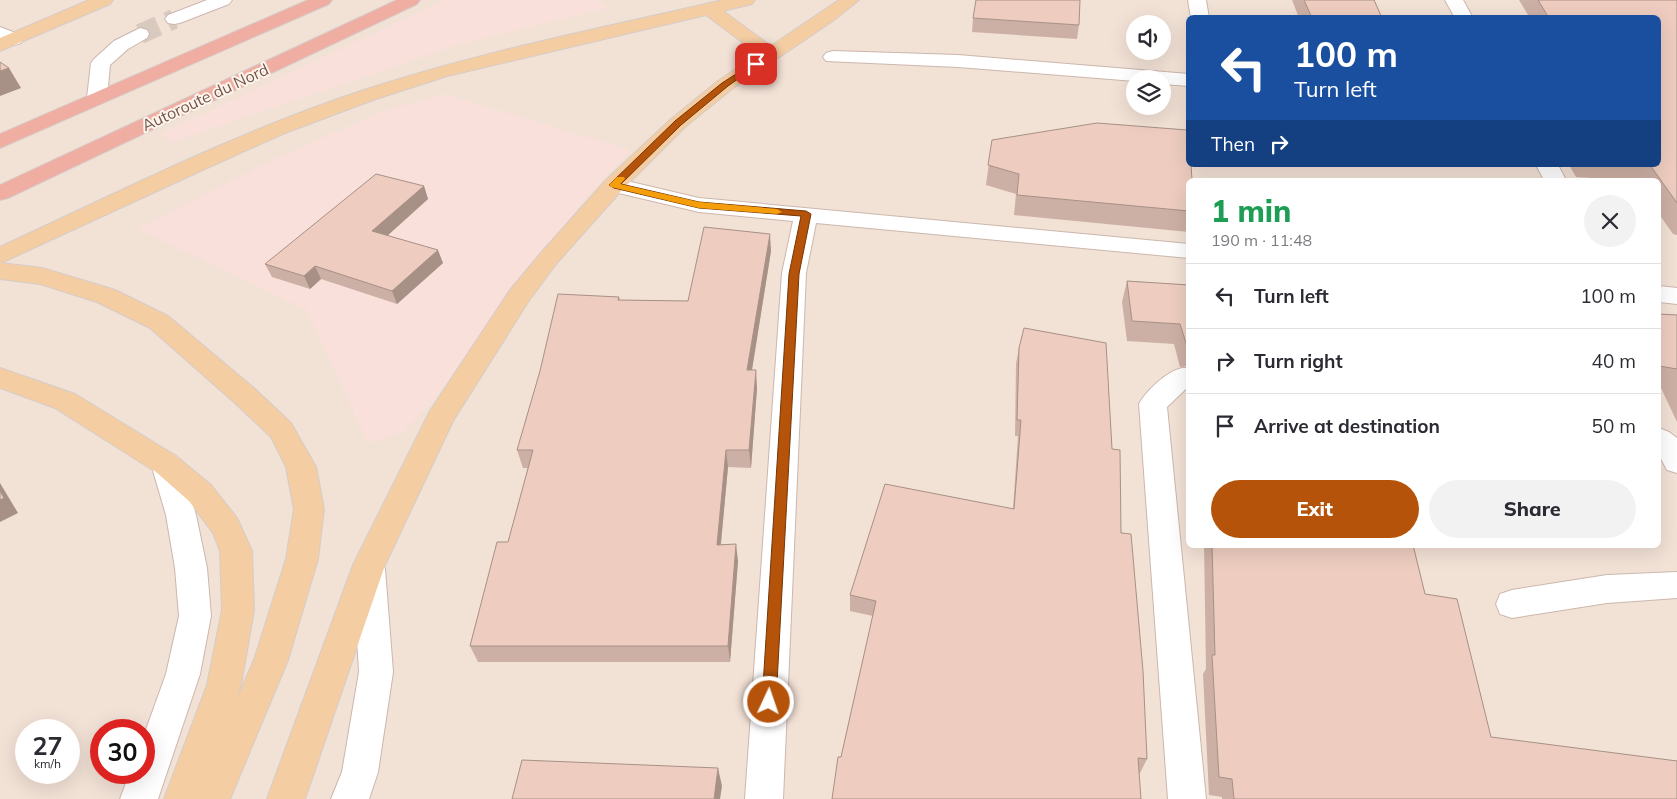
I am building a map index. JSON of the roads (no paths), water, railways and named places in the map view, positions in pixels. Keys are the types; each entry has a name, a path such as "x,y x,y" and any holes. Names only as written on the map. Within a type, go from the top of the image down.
{"highway":[{"path":"0,142 323,0"},
{"name":"Autoroute du Nord","path":"0,193 411,0"}],"main road":[{"path":"5,39 104,0"},
{"path":"0,256 199,163 278,129 366,96 441,72 711,10 746,0"},
{"path":"286,799 369,566 440,418 519,296 614,185 678,123 725,85 850,0"},
{"path":"711,10 770,54"},
{"path":"0,271 42,276 106,296 159,322 245,396 281,430 301,467 309,509 302,559 271,660 211,799"},
{"path":"0,378 65,401 166,464 200,493 226,527 236,551 238,610 224,684 183,799"}],"street":[{"path":"174,19 223,0"},
{"path":"1197,0 1200,15"},
{"path":"1454,0 1462,15"},
{"path":"97,98 101,63 121,45 140,34"},
{"path":"833,57 958,61 1186,80"},
{"path":"614,185 699,205 1186,251"},
{"path":"764,799 794,274 806,214"},
{"path":"1661,294 1677,296"},
{"path":"1186,377 1182,377 1153,404 1187,799"},
{"path":"1661,441 1671,449 1677,462"},
{"path":"139,799 183,674 195,616 191,568 181,515 166,464"},
{"path":"350,799 360,772 376,672 369,566"},
{"path":"1512,604 1607,589 1677,584"}],"tunnel":[{"path":"140,34 174,19"}]}
